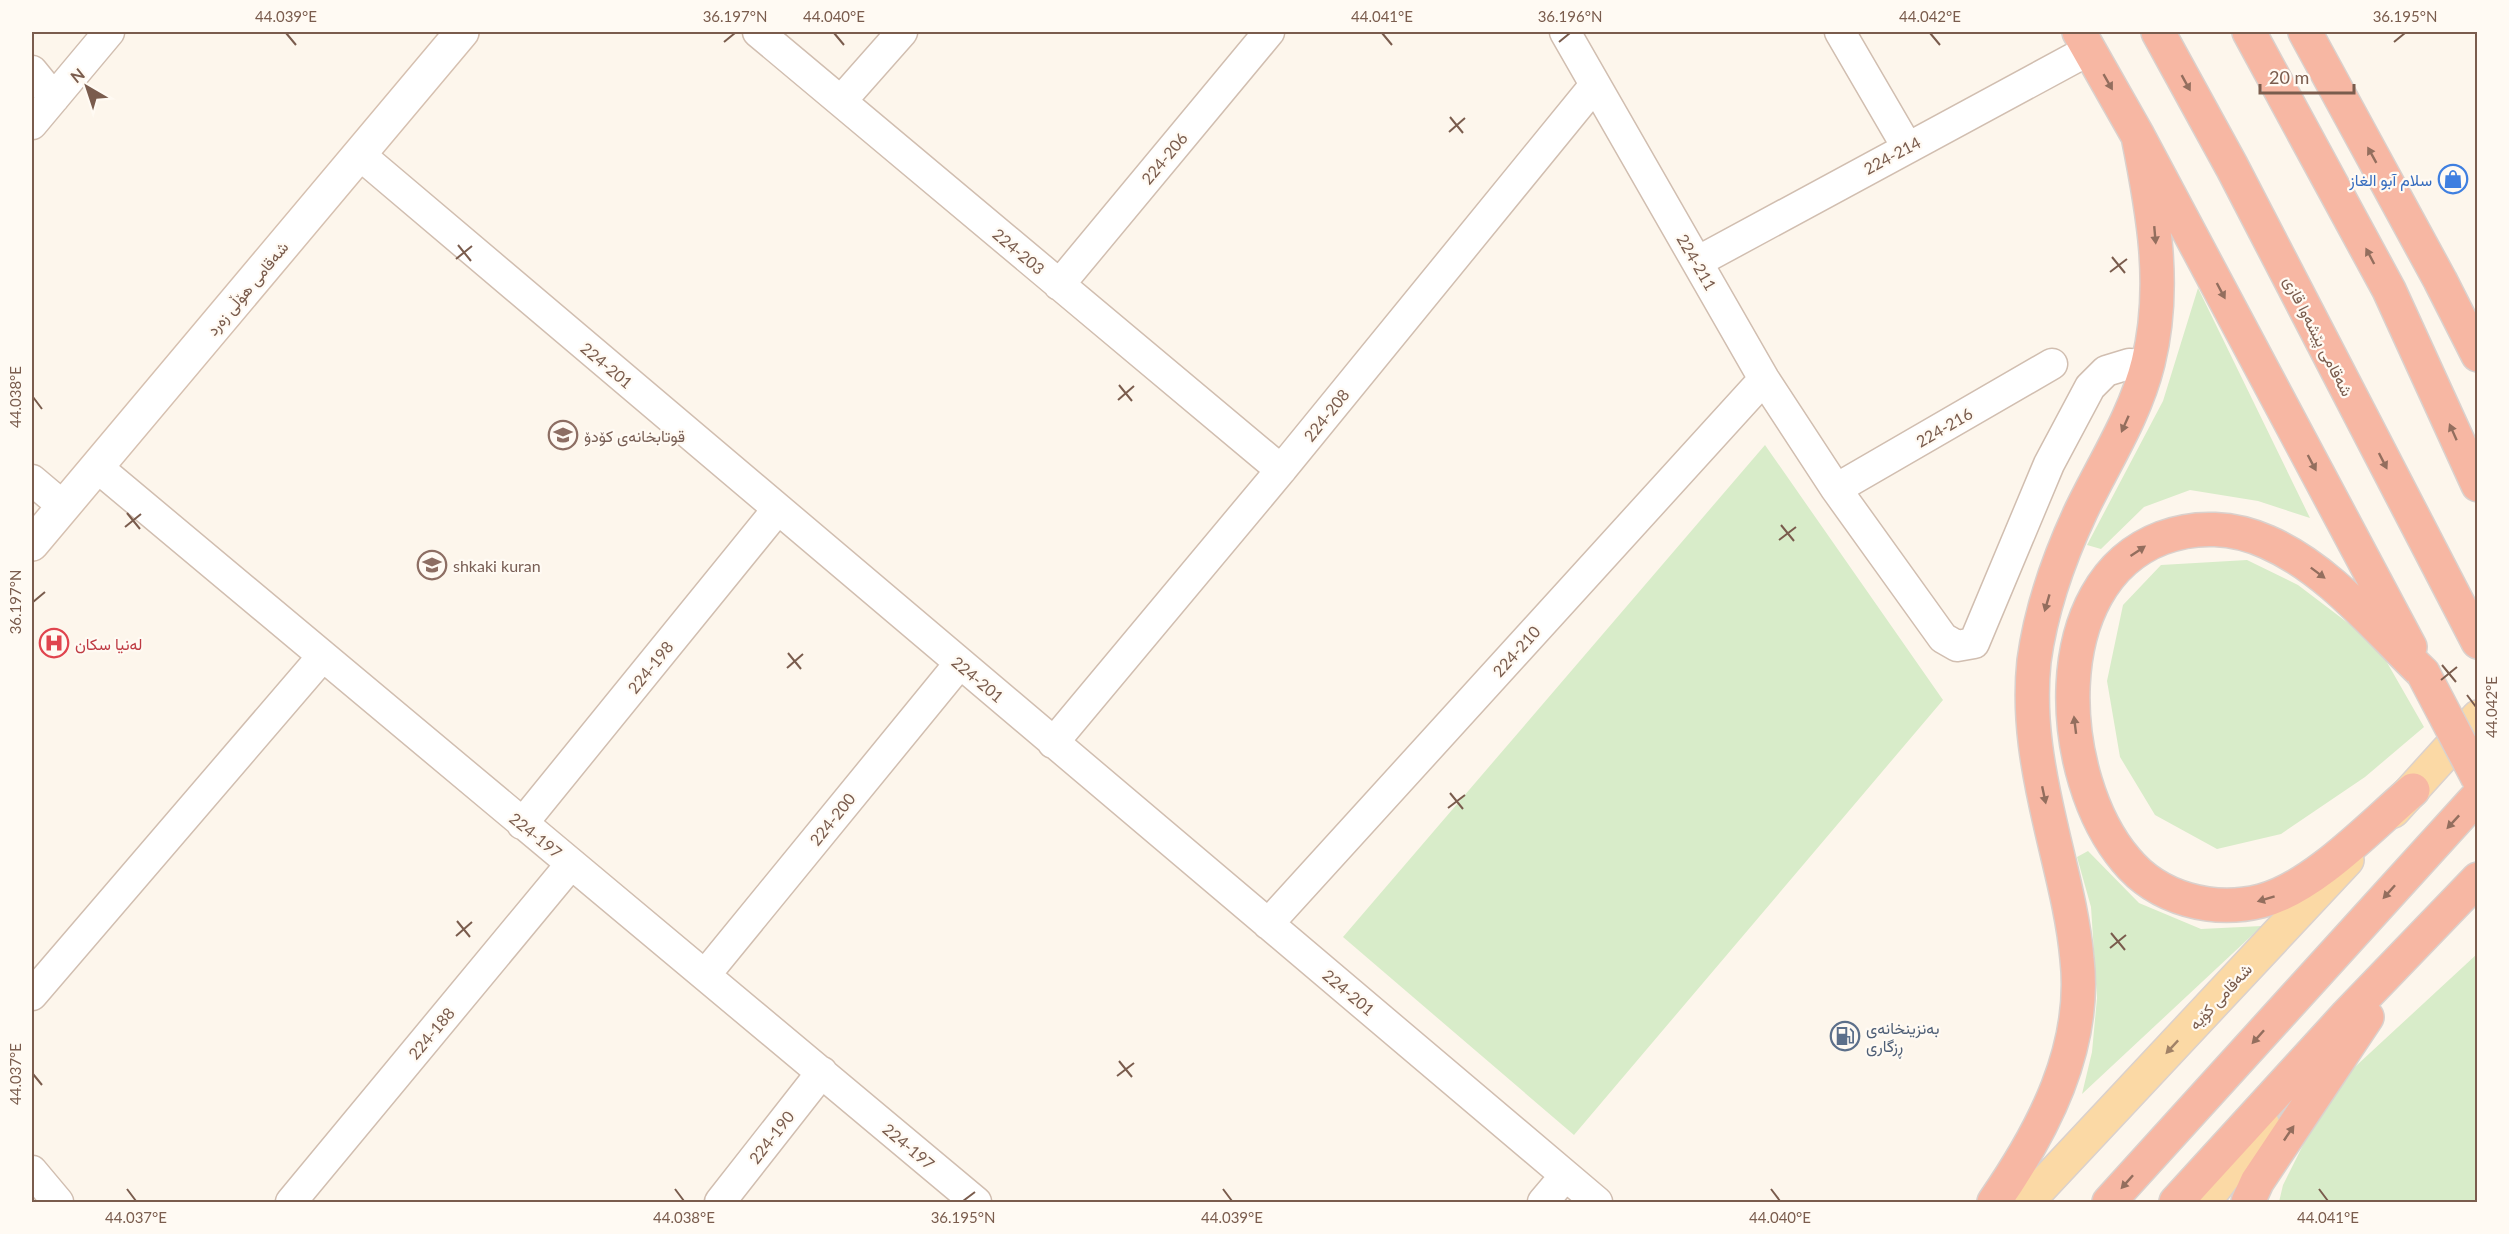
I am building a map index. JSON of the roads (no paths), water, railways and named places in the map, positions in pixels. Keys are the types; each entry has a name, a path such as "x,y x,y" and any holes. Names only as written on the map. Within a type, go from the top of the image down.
{"highway":[{"name":"شەقامی پێشەوا قازی","path":"2158,32 2232,167 2478,642"},
{"path":"2249,32 2389,290 2478,485"},
{"path":"2305,32 2440,280 2478,356"},
{"path":"2084,41 2138,136 2478,778"},
{"path":"1994,1203 2037,1133 2060,1084 2072,1044 2078,1003 2078,962 2072,920 2036,759 2032,727 2033,683 2040,628 2048,596 2069,540 2124,426 2148,364 2156,310 2157,256 2155,229 2138,136"},
{"path":"2440,280 2478,326"},
{"path":"2413,790 2329,862 2289,890 2244,904 2225,905 2187,900 2165,891 2127,862 2113,844 2102,823 2084,773 2078,748 2073,694 2074,666 2087,614 2098,592 2114,571 2133,554 2154,541 2178,532 2200,529 2244,534 2284,550 2324,577 2423,673"},
{"path":"2109,1203 2478,796"},
{"path":"2176,1203 2347,1014 2474,883"},
{"path":"2248,1203 2257,1182 2419,939"}],"main road":[{"name":"شەقامی کۆیە","path":"2027,1203 2413,790 2478,717"},
{"path":"2204,1203 2347,1014"}],"street":[{"path":"32,124 109,32"},
{"name":"شەقامی هۆڵی زەرد","path":"32,544 462,32"},
{"name":"224-203","path":"758,32 1281,470"},
{"path":"841,101 902,32"},
{"name":"224-206","path":"1059,285 1269,32"},
{"name":"224-211","path":"1565,32 1764,379 1836,489 1943,638 1957,646 1974,643 2049,464 2090,387 2106,371 2129,364 2148,364"},
{"path":"1840,32 1907,147"},
{"name":"224-214","path":"1697,262 1907,147 2084,41"},
{"path":"32,71 54,98"},
{"name":"224-208","path":"1053,742 1281,470 1595,85"},
{"name":"224-201","path":"359,154 1597,1203"},
{"name":"224-216","path":"1836,489 2052,364"},
{"name":"224-210","path":"1268,924 1764,379"},
{"name":"224-197","path":"97,467 976,1203"},
{"path":"32,480 64,507"},
{"name":"224-198","path":"522,824 777,510"},
{"path":"32,995 322,657"},
{"name":"224-200","path":"705,975 960,663"},
{"name":"224-188","path":"291,1203 571,864"},
{"name":"224-190","path":"720,1203 822,1072"},
{"path":"32,1171 58,1203"},
{"path":"1543,1203 1565,1176"}],"place":[{"name":"سلام آبو الغاز","path":"2453,179"},
{"name":"قوتابخانەی کۆدۆ","path":"563,435"},
{"name":"shkaki kuran","path":"432,565"},
{"name":"لەنیا سکان","path":"54,643"},
{"name":"بەنزینخانەی ڕزگاری","path":"1845,1036"}]}
